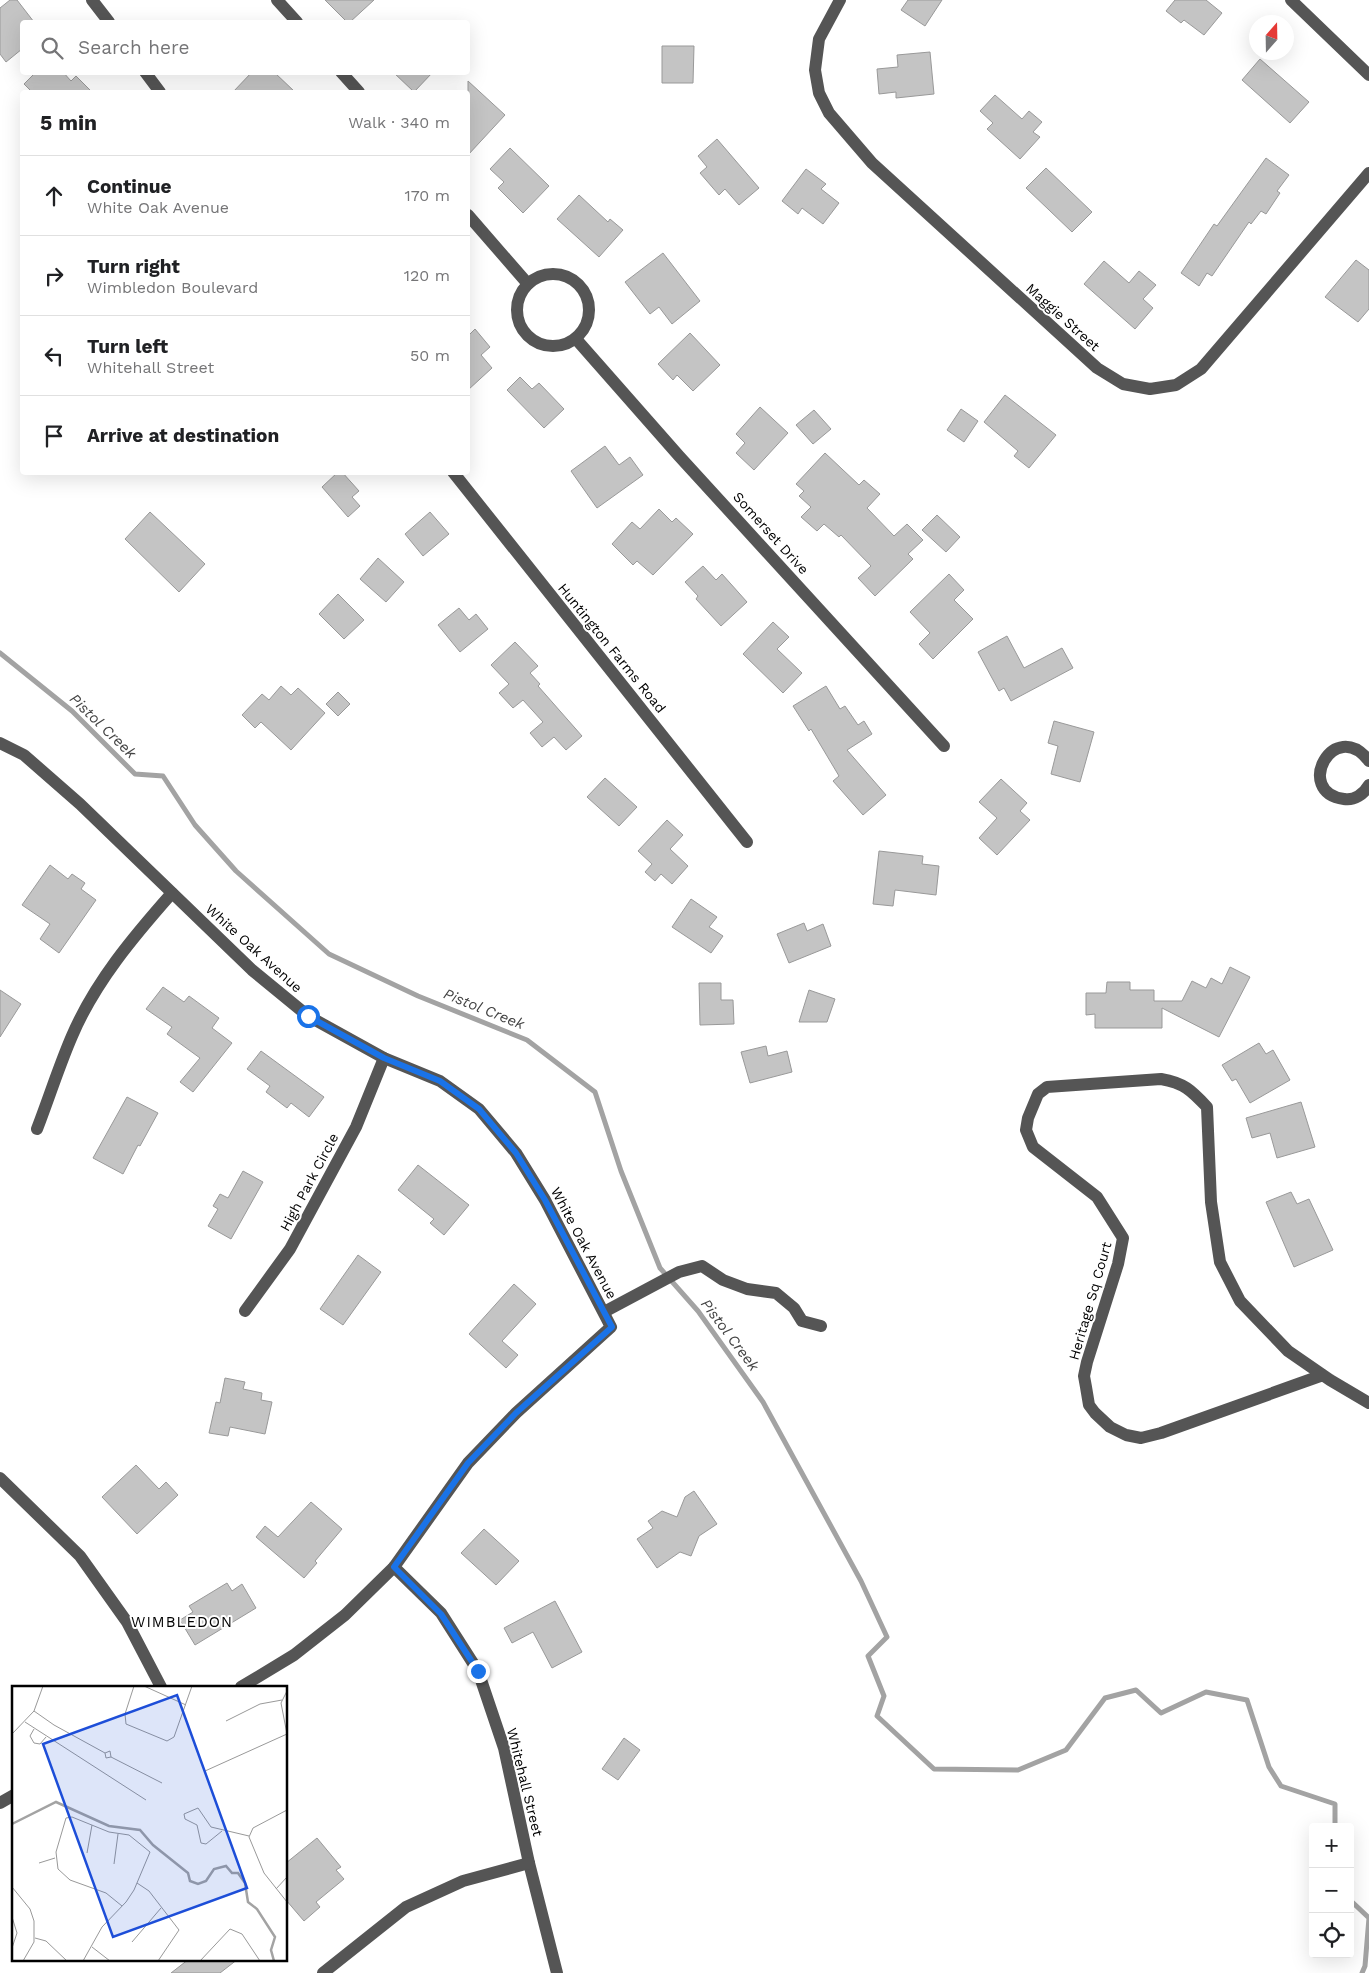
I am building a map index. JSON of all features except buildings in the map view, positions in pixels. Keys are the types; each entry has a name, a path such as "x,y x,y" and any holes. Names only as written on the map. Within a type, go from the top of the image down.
{"street":[{"path":"92,0 107,20"},
{"path":"277,0 295,20"},
{"name":"Maggie Street","path":"840,0 820,39 815,70 819,92 829,113 872,163 1097,368 1123,384 1150,389 1176,385 1201,369 1369,173"},
{"path":"1291,0 1369,75"},
{"path":"147,75 158,90"},
{"path":"344,75 357,90"},
{"path":"470,217 528,284"},
{"path":"545,275 565,276 581,287 589,304 588,323 576,339 559,346 541,345 525,334 517,318 518,299 528,284 545,275"},
{"name":"Somerset Drive","path":"576,339 679,456 944,746"},
{"name":"Huntington Farms Road","path":"455,475 747,842"},
{"name":"White Oak Avenue","path":"0,743 24,755 80,804 252,970 308,1016 384,1058 440,1081 479,1109 516,1153 531,1176 563,1232 612,1327 516,1413 468,1463 394,1567"},
{"path":"1369,760 1363,753 1354,748 1344,747 1334,750 1326,756 1321,765 1319,775 1325,789 1337,798 1348,800 1358,797 1366,791 1369,785"},
{"path":"38,1129 72,1035 93,996 128,944 172,893"},
{"name":"High Park Circle","path":"245,1311 290,1249 356,1127 384,1058"},
{"name":"Heritage Sq Court","path":"1323,1376 1161,1433 1141,1438 1126,1435 1110,1427 1095,1413 1089,1405 1084,1376 1118,1264 1123,1238 1097,1197 1033,1147 1026,1130 1033,1103 1038,1094 1048,1087 1161,1078 1188,1087 1207,1106 1211,1202 1220,1262 1240,1300 1288,1351 1323,1376 1369,1403"},
{"path":"604,1312 679,1272 702,1266 723,1280 747,1289 776,1293 794,1308 802,1321 821,1326"},
{"path":"0,1478 80,1556 127,1622 160,1686"},
{"path":"243,1686 309,1644 345,1615 394,1567"},
{"name":"Whitehall Street","path":"394,1567 441,1614 478,1671 504,1748 529,1863 557,1973"},
{"path":"0,1802 12,1796"},
{"path":"323,1973 406,1907 463,1881 529,1863"}],"waterway":[{"name":"Pistol Creek","path":"0,653 72,711 135,774 163,776 195,825 236,871 329,954 418,996 527,1040 595,1092 621,1171 660,1268 698,1311 763,1402 861,1581 887,1637 868,1656 884,1696 877,1716 934,1769 1018,1770 1066,1750 1105,1698 1136,1690 1161,1713 1206,1692 1247,1700 1269,1767 1281,1786 1335,1804 1335,1823"},
{"name":"Pistol Creek","path":"1354,1904 1369,1918 1365,1966 1362,1973"}],"district":[{"name":"WIMBLEDON","path":"182,1622"}],"route":[{"path":"308,1016 384,1058 440,1081 479,1109 516,1153 545,1200 612,1327 516,1413 468,1463 394,1567 441,1614 478,1671"}]}
